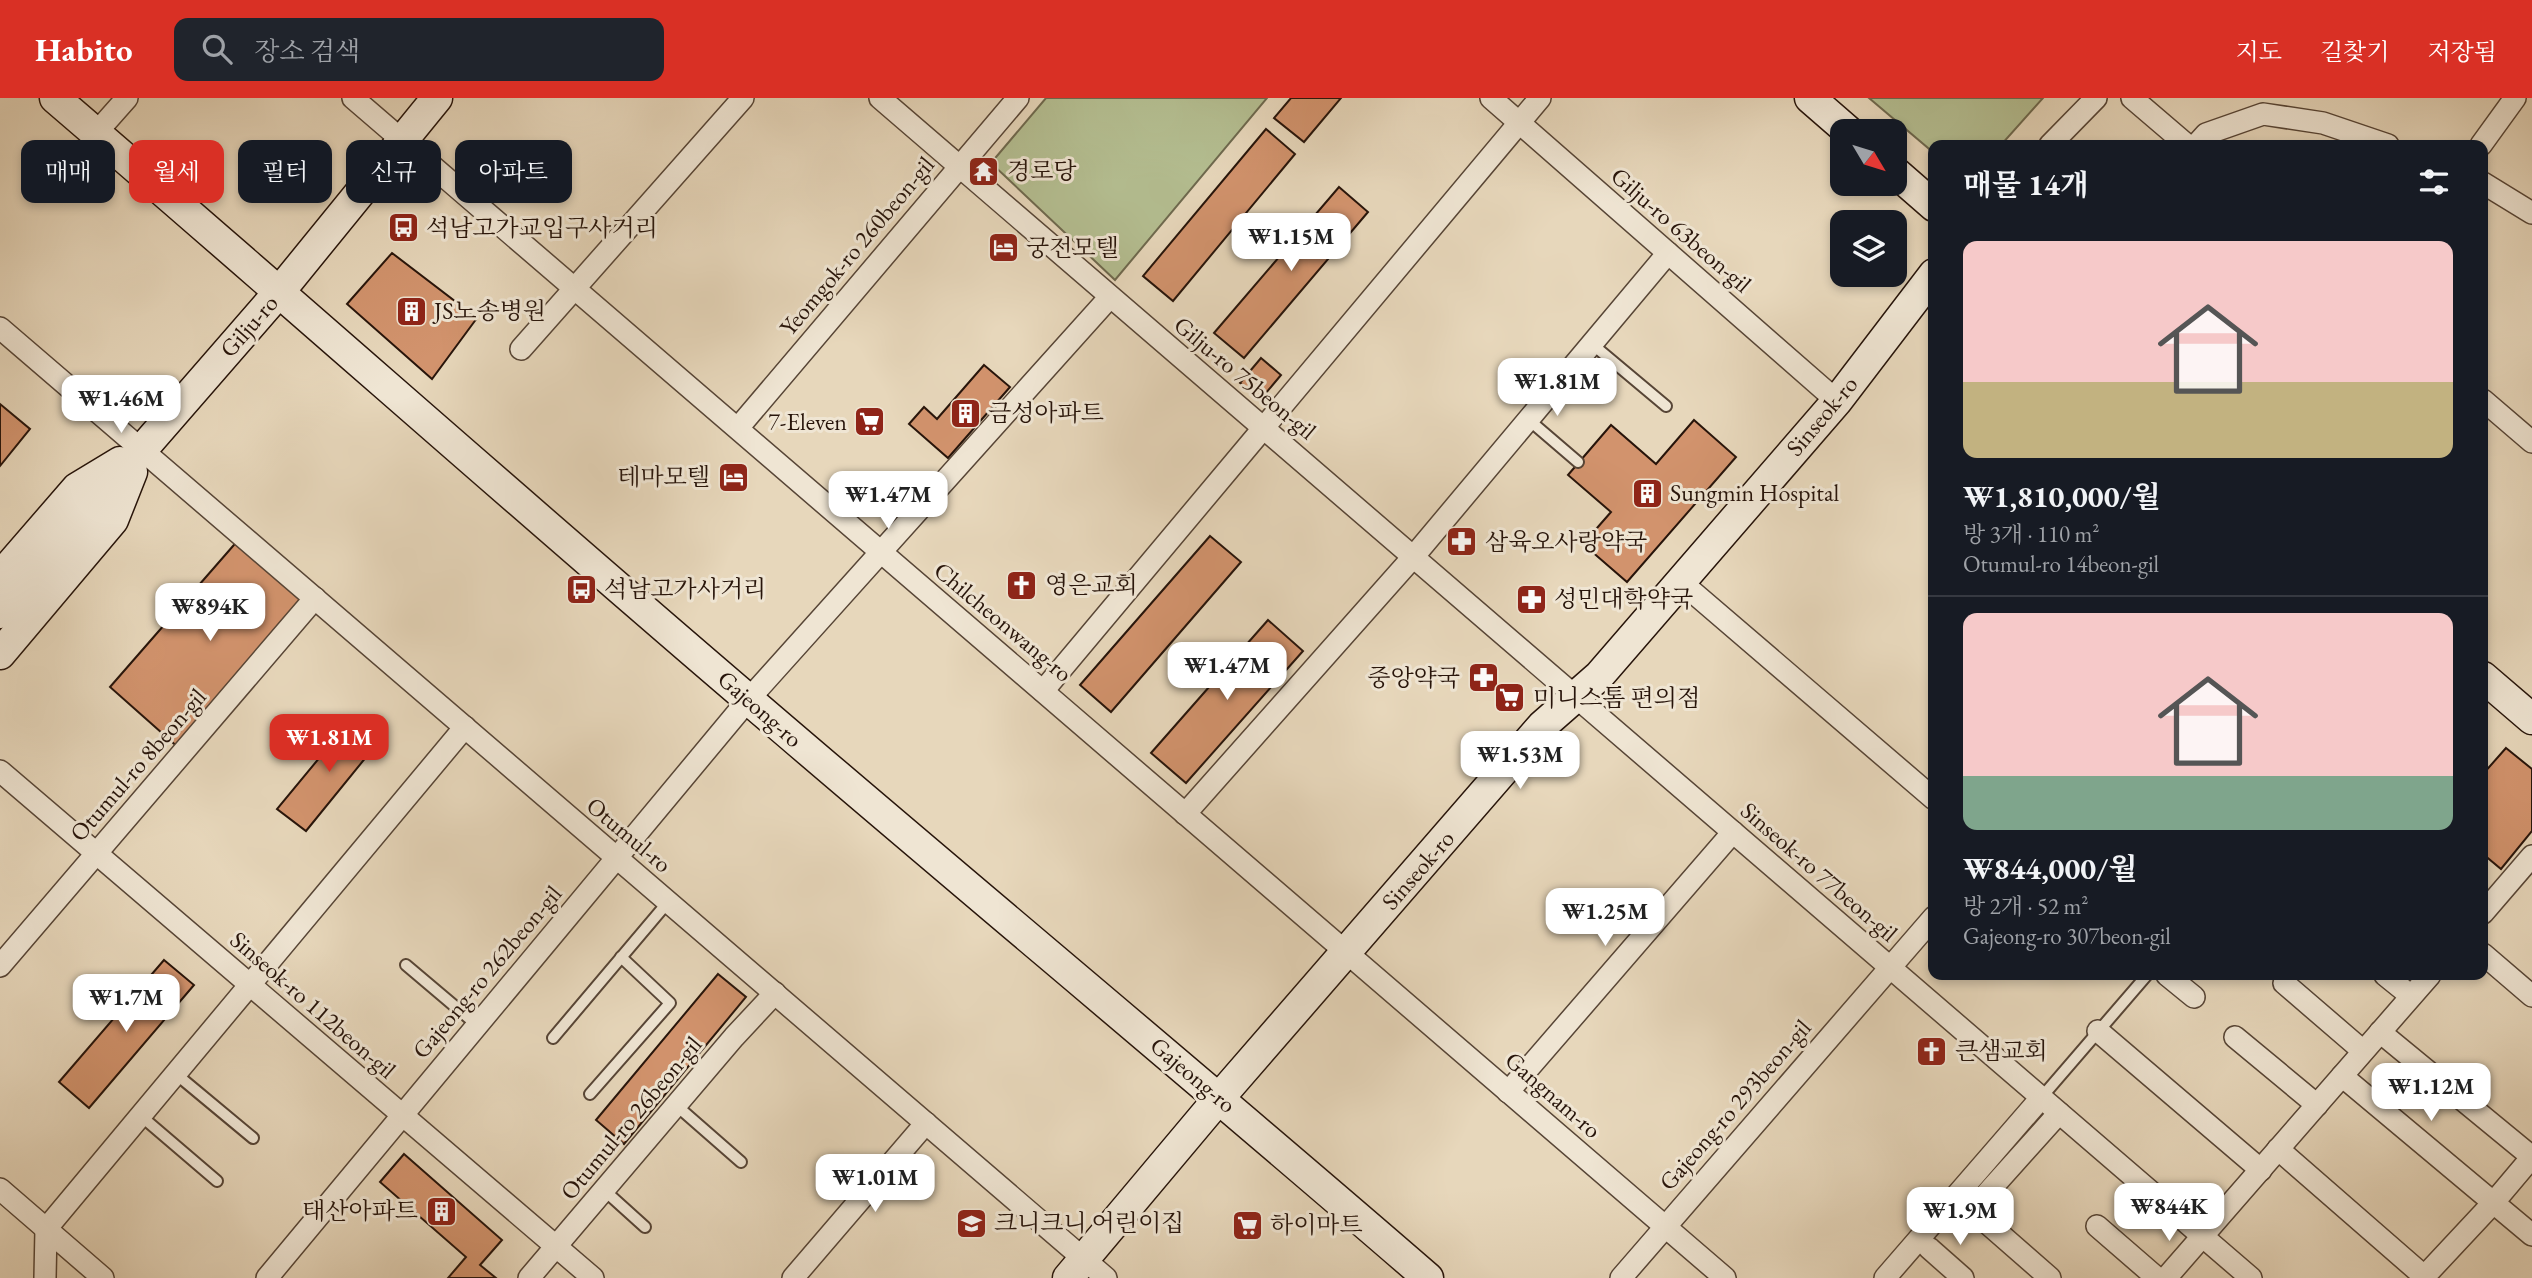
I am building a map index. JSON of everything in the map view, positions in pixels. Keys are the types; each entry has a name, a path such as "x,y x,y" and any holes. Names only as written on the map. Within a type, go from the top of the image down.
{"street":[{"name":"Gajeong-ro","path":"55,98 748,700 1220,1097 1428,1278"},
{"path":"96,134 127,98"},
{"name":"Chilcheonwang-ro","path":"353,98 402,140"},
{"name":"Gilju-ro","path":"402,140 437,98"},
{"path":"521,349 743,98"},
{"name":"Gilju-ro 75beon-gil","path":"880,98 1109,298 1576,697"},
{"name":"Yeomgok-ro 260beon-gil","path":"737,428 1018,98"},
{"name":"Gilju-ro 63beon-gil","path":"1491,98 1837,401"},
{"path":"1043,691 1540,98"},
{"path":"1810,98 1834,119"},
{"path":"2055,140 2095,98"},
{"path":"2132,98 2181,140"},
{"path":"2485,140 2515,98"},
{"path":"2201,140 2206,134 2263,114 2323,123 2373,140"},
{"name":"Chilcheonwang-ro","path":"441,173 1347,953"},
{"path":"1908,184 1928,201"},
{"path":"2488,186 2532,213"},
{"name":"Gilju-ro","path":"0,612 280,291 351,203"},
{"path":"1185,814 1414,556 1668,253"},
{"name":"Sinseok-ro","path":"1086,1272 1220,1097 1542,726 1599,676 1681,582 1837,401 1928,282"},
{"name":"Gajeong-ro 262beon-gil","path":"267,1278 748,700 1109,298"},
{"name":"Otumul-ro","path":"0,328 926,1124 1086,1272"},
{"path":"2488,404 2532,442"},
{"path":"0,577 76,488 142,449"},
{"path":"0,654 113,520 142,449"},
{"path":"1681,582 1928,794"},
{"name":"Otumul-ro 8beon-gil","path":"0,966 315,598"},
{"path":"2488,681 2532,719"},
{"name":"Sinseok-ro 77beon-gil","path":"1576,697 2251,1278"},
{"path":"45,1278 46,1229 466,727"},
{"name":"Sinseok-ro 112beon-gil","path":"0,771 593,1278"},
{"path":"1508,1092 1733,832"},
{"path":"2488,906 2532,856"},
{"name":"Gajeong-ro 293beon-gil","path":"1621,1278 1928,925"},
{"name":"Gangnam-ro","path":"1347,953 1725,1278"},
{"path":"2488,958 2532,996"},
{"path":"2173,980 2194,998"},
{"path":"2391,980 2411,996"},
{"path":"2166,1278 2425,980"},
{"path":"2284,983 2363,1051"},
{"name":"Otumul-ro 26beon-gil","path":"529,1278 734,1037 775,993"},
{"path":"2098,1031 2261,1170"},
{"path":"2278,1149 2425,1278 2494,1202 2532,1157 2380,1032"},
{"path":"2235,1037 2317,1105"},
{"path":"2342,1076 2532,1235"},
{"path":"1964,1203 2041,1098"},
{"path":"1885,1278 2059,1113"},
{"path":"793,1278 926,1124"},
{"path":"0,1189 103,1278"},
{"path":"1964,1203 2050,1278"},
{"path":"2097,1226 2157,1278"},
{"path":"1929,1248 1963,1278"}],"lane":[{"path":"1592,344 1666,406"},
{"path":"1529,420 1578,462"},
{"path":"553,1038 668,902"},
{"path":"590,1094 670,1003 621,957"},
{"path":"406,965 477,1025"},
{"path":"2041,1098 2143,980"},
{"path":"176,1074 253,1138"},
{"path":"677,1106 741,1162"},
{"path":"141,1116 217,1181"},
{"path":"604,1190 645,1227"}],"green space":[{"path":"1046,98 1267,98 1115,280 991,163"},
{"path":"1869,98 2043,98 2005,140 1928,140 1928,148 1908,131 1908,119 1894,119"}],"building":[{"path":"1291,98 1341,98 1304,142 1274,118"},
{"path":"1266,129 1295,154 1173,301 1143,276"},
{"path":"1339,187 1368,212 1244,358 1214,333"},
{"name":"JS노송병원","path":"392,253 477,318 432,379 347,304"},
{"path":"1261,358 1281,375 1260,400 1240,383"},
{"name":"금성아파트","path":"984,365 1010,387 948,458 909,424 924,407 937,419"},
{"path":"0,404 30,429 0,466"},
{"name":"Sungmin Hospital","path":"1694,420 1736,457 1627,582 1583,544 1611,512 1568,475 1611,425 1656,464"},
{"path":"1210,536 1241,562 1111,712 1080,685"},
{"path":"240,538 310,598 180,749 110,687"},
{"path":"1268,620 1303,651 1186,783 1151,753"},
{"path":"354,716 380,740 306,831 277,809"},
{"path":"2506,748 2532,769 2532,831 2501,869 2488,858 2488,768"},
{"path":"164,960 194,985 89,1108 59,1082"},
{"path":"718,974 746,997 624,1144 596,1120"},
{"name":"태산아파트","path":"404,1154 502,1240 480,1265 496,1278 448,1278 466,1257 380,1182"}],"place":[{"name":"경로당","path":"984,171"},
{"name":"석남고가교입구사거리","path":"403,228"},
{"name":"궁전모텔","path":"1003,248"},
{"name":"JS노송병원","path":"411,311"},
{"name":"금성아파트","path":"965,413"},
{"name":"7-Eleven","path":"870,422"},
{"name":"테마모텔","path":"733,477"},
{"name":"Sungmin Hospital","path":"1647,493"},
{"name":"삼육오사랑약국","path":"1462,542"},
{"name":"영은교회","path":"1022,585"},
{"name":"석남고가사거리","path":"581,589"},
{"name":"성민대학약국","path":"1531,599"},
{"name":"중앙약국","path":"1483,678"},
{"name":"미니스톰 편의점","path":"1510,698"},
{"name":"큰샘교회","path":"1932,1051"},
{"name":"태산아파트","path":"441,1211"},
{"name":"크니크니 어린이집","path":"971,1223"},
{"name":"하이마트","path":"1247,1225"}]}
